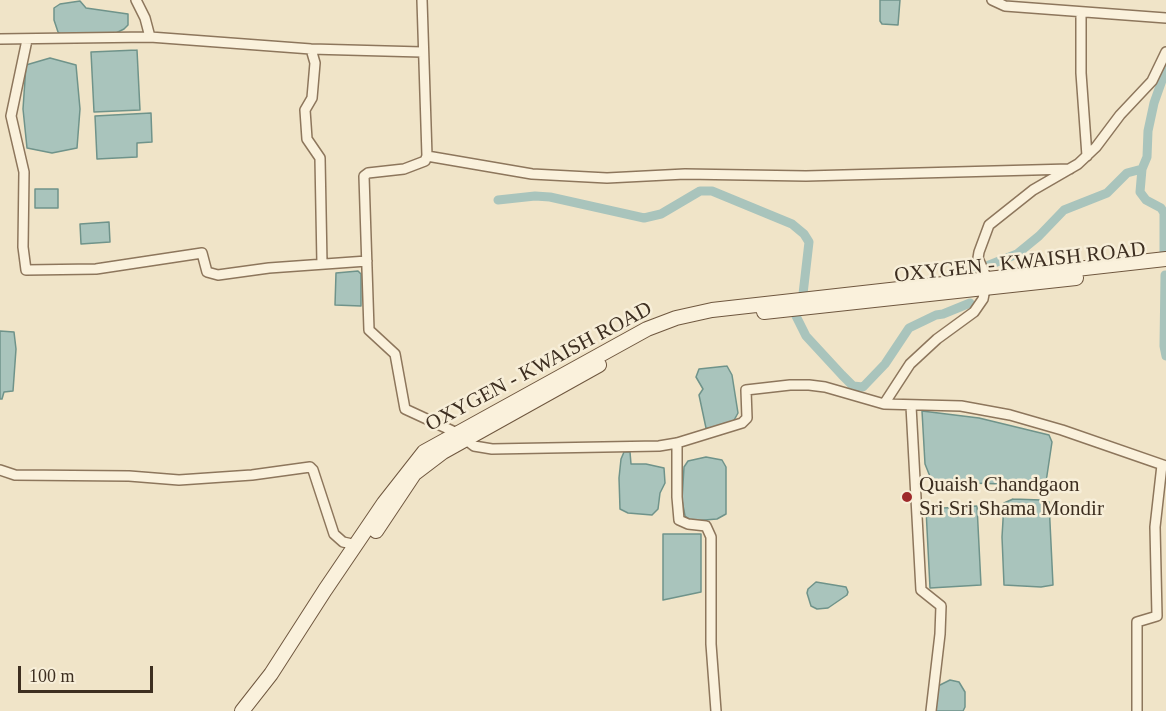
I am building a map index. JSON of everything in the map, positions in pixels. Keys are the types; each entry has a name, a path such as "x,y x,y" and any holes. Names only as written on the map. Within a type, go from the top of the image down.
{"main road":[{"name":"OXYGEN - KWAISH ROAD","path":"242,711 271,674 384,503 424,452 461,437 647,329 676,318 712,310 1166,259"},
{"name":"OXYGEN - KWAISH ROAD","path":"986,281 1166,268"},
{"name":"OXYGEN - KWAISH ROAD","path":"252,711 282,672 414,474 461,437"}],"street":[{"path":"136,0 145,18 150,37"},
{"path":"422,0 427,156 425,161 404,169 368,173 364,176 369,330 395,354 405,408 474,446 492,449 659,446 677,443 742,423 747,417 746,390 809,384 884,404 961,406 1010,415 1062,430 1164,466 1155,527 1157,616 1137,622 1137,711"},
{"path":"992,0 1005,6 1166,18"},
{"path":"1080,12 1086,156"},
{"path":"0,39 150,37 311,49 422,52"},
{"path":"27,40 12,116 24,172 23,247 26,270 96,268 202,253 207,272 218,275 367,261"},
{"path":"311,49 315,63 312,98 305,110 307,139 320,158 322,264"},
{"path":"884,404 910,364 937,339 974,312 986,281 978,252 989,225 1033,190 1070,169 1096,147 1120,115 1152,81 1166,52"},
{"path":"427,156 532,174 607,178 685,174 806,176 1070,169"},
{"path":"911,406 921,590 940,606 940,634 931,711"},
{"path":"677,443 679,520 688,524 706,526 711,537 711,644 716,711"},
{"path":"0,470 15,475 129,476 179,480 252,475 310,467 313,470 334,534 343,542 357,545"}],"water":[{"path":"880,0 900,0 898,25 882,24"},
{"path":"80,1 86,8 128,14 128,25 116,33 64,36 58,32 54,20 54,8 60,4"},
{"path":"137,50 140,110 94,112 91,52"},
{"path":"50,58 76,65 80,109 77,148 52,153 27,148 23,109 26,65"},
{"path":"151,113 152,142 137,143 137,157 97,159 95,116"},
{"path":"35,189 58,189 58,208 35,208"},
{"path":"109,222 110,242 81,244 80,224"},
{"path":"358,271 361,274 361,306 335,305 336,273"},
{"path":"0,331 14,332 16,349 13,391 4,392 2,399 0,399"},
{"path":"727,366 732,375 738,413 733,422 715,429 706,428 699,395 703,389 696,377 699,369"},
{"path":"922,411 979,418 1049,435 1052,442 1046,482 1038,485 935,482 931,479 925,464"},
{"path":"624,452 630,452 631,464 646,464 664,468 665,483 660,493 658,509 652,515 628,513 620,509 619,478"},
{"path":"706,457 722,460 726,467 726,514 717,519 692,521 685,516 682,500 684,467 688,461"},
{"path":"1013,499 1049,502 1053,585 1041,587 1004,585 1002,537 1004,503"},
{"path":"977,506 981,585 930,588 926,509"},
{"path":"663,534 701,534 701,592 663,600"},
{"path":"816,582 846,587 847,595 828,608 817,609 811,606 807,593"},
{"path":"950,680 959,682 965,692 965,707 963,711 935,711 938,686"}],"waterway":[{"path":"969,277 979,269 1017,254 1039,236 1064,210 1107,193 1127,173 1142,169 1147,157 1148,131 1154,103 1166,69"},
{"path":"1142,169 1140,192 1146,200 1161,208 1164,213 1164,252"},
{"path":"498,200 535,196 550,197 644,218 661,214 700,191 712,191 792,224 804,234 809,242 803,294"},
{"path":"1165,275 1164,346 1166,356"},
{"path":"796,316 806,336 842,375 853,386 863,387 885,364 909,328 970,303"}],"place":[{"name":"Quaish Chandgaon Sri Sri Shama Mondir","path":"907,497"}]}
